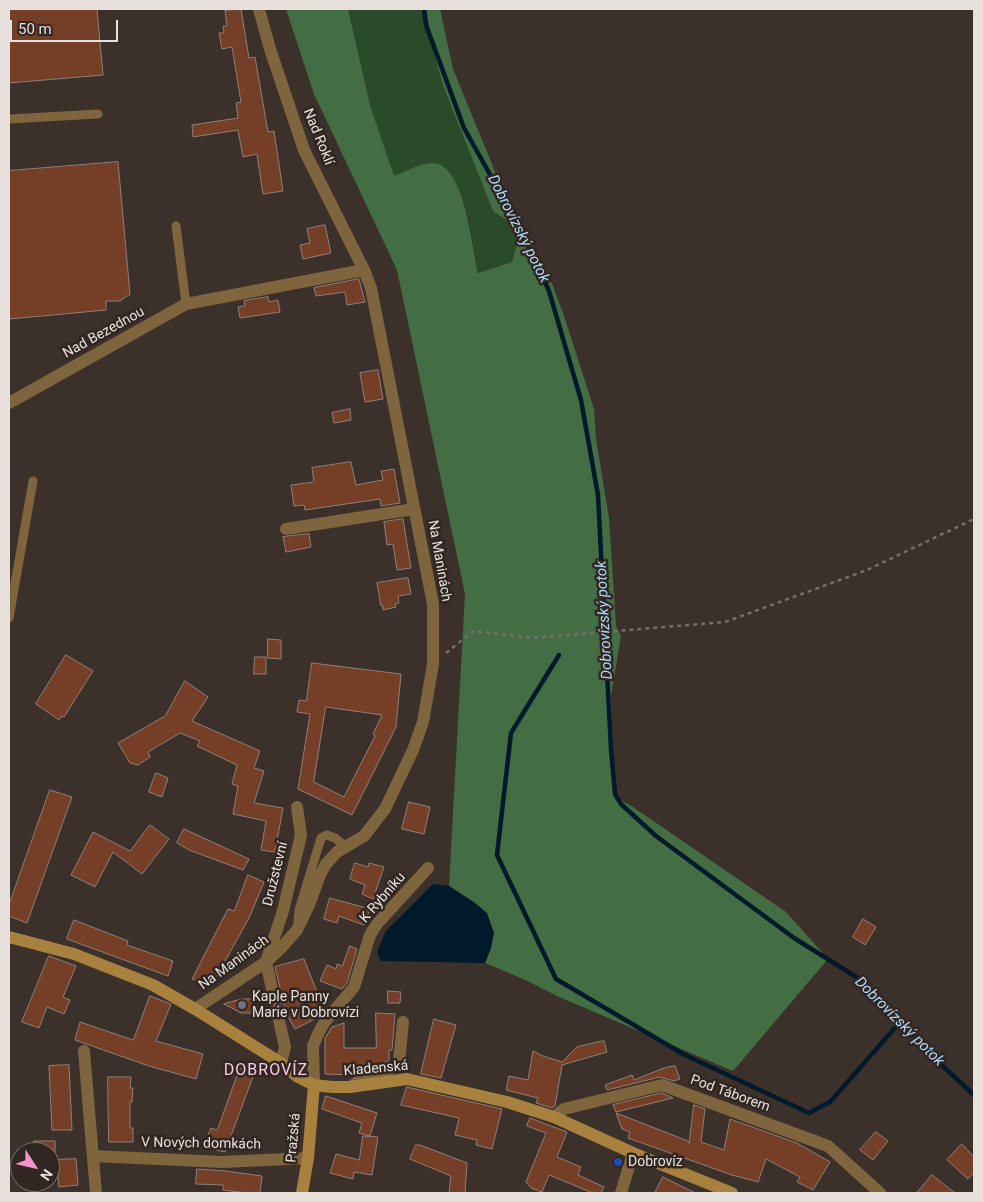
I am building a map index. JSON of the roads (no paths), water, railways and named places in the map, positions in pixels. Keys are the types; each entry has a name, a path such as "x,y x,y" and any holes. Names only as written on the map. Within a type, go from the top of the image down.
{"street":[{"name":"Nad Roklí","path":"259,9 270,49 304,150 364,270"},
{"name":"Nad Bezednou","path":"9,403 186,304 364,270"},
{"name":"Na Maninách","path":"195,1009 266,962 297,930 326,864 337,852 364,836 385,809 401,778 423,722 433,664 433,604 371,288 364,270"},
{"path":"286,529 414,509"},
{"name":"Družstevní","path":"266,962 283,911 301,835 297,807"},
{"name":"K Rybníku","path":"314,1085 314,1046 318,1034 324,1023 354,987 370,935 377,924 428,868"},
{"name":"Kladenská","path":"9,937 83,958 153,985 195,1009 314,1085 332,1088 350,1087 407,1079 507,1102 554,1117 633,1153 732,1193"},
{"path":"266,962 285,1047 281,1063"},
{"path":"350,1087 370,1075 396,1066 399,1062 404,1022"},
{"path":"84,1051 96,1193"},
{"name":"Pražská","path":"302,1193 308,1158 314,1085"},
{"name":"Pod Táborem","path":"554,1117 564,1109 662,1085 828,1146 880,1193"},
{"path":"621,1193 633,1153"},
{"name":"V Nových domkách","path":"93,1156 222,1162 308,1158"}],"lane":[{"path":"9,119 98,114"},
{"path":"176,226 186,304"},
{"path":"9,618 33,481"},
{"path":"297,930 299,910 321,838 327,835 335,838 346,848"}],"water":[{"path":"433,884 449,886 487,913 494,933 485,963 381,961 377,952 386,931"}],"waterway":[{"name":"Dobrovízský potok","path":"424,9 426,25 464,128 520,228 549,291 581,400 598,495 615,794 621,804 656,836 794,938 861,980 933,1057 974,1095"},
{"path":"559,655 511,733 497,855 556,979 683,1054 809,1113 830,1102 901,1021"}],"place":[{"name":"Kaple Panny Marie v Dobrovízi","path":"242,1005"},
{"name":"Dobrovíz","path":"618,1162"}],"district":[{"name":"DOBROVÍZ","path":"266,1071"}]}
